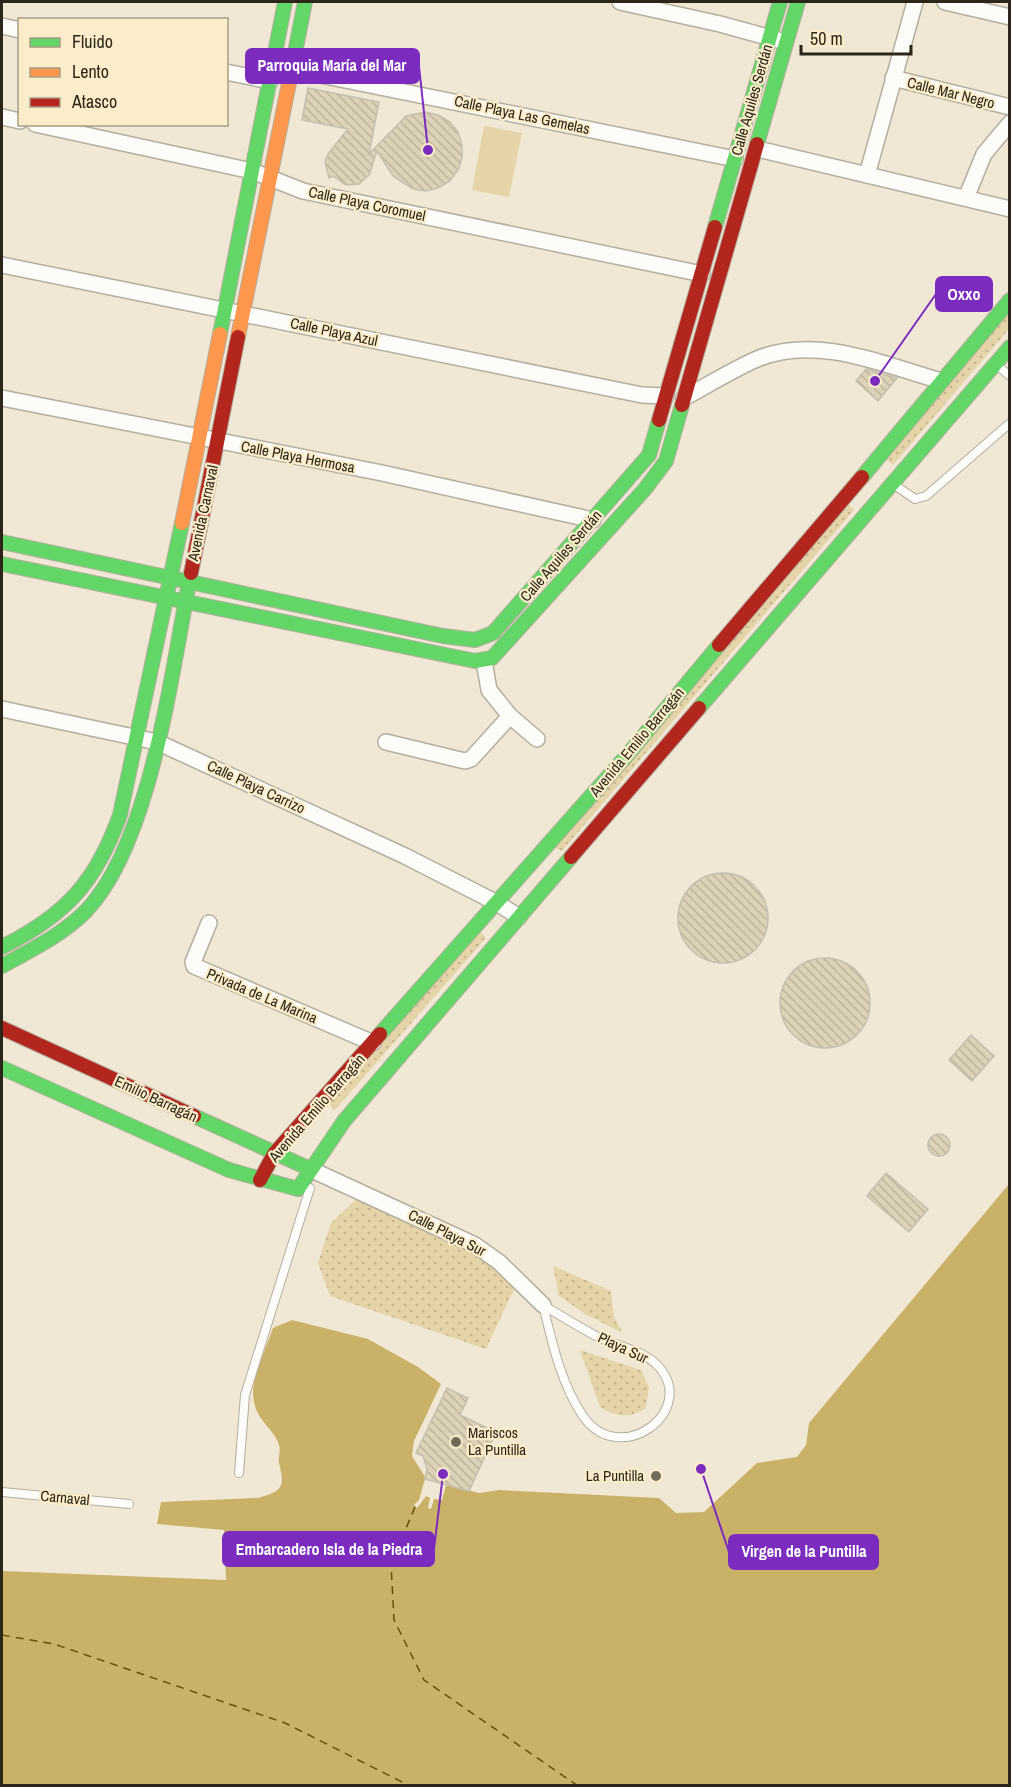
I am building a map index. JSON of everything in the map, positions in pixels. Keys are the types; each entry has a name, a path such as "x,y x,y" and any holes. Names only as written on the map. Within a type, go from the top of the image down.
{"street":[{"name":"Avenida Carnaval","path":"2,947 24,937 64,910 97,872 110,846 120,815 200,437 285,2"},
{"name":"Avenida Carnaval","path":"2,966 65,929 105,889 126,854 158,742 305,2"},
{"path":"620,2 787,43"},
{"name":"Calle Aquiles Serdán","path":"2,542 388,625 475,640 493,633 649,455 780,2"},
{"name":"Calle Aquiles Serdán","path":"484,661 505,648 645,489 666,461 758,149 798,2"},
{"path":"867,175 915,2"},
{"path":"945,2 1010,17"},
{"path":"2,26 18,30"},
{"name":"Calle Playa Las Gemelas","path":"228,72 271,73 292,69 735,159"},
{"name":"Calle Mar Negro","path":"893,78 1010,107"},
{"path":"2,117 18,121"},
{"path":"966,198 984,154 1010,123"},
{"name":"Calle Playa Coromuel","path":"44,126 252,171 303,190 702,274"},
{"path":"758,149 1010,209"},
{"path":"720,212 737,218"},
{"name":"Calle Playa Azul","path":"2,266 642,395 666,396"},
{"name":"Avenida Emilio Barragán","path":"260,1180 274,1154 628,753 1010,300"},
{"name":"Avenida Emilio Barragán","path":"304,1188 310,1169 344,1121 1010,347"},
{"path":"684,398 759,358 785,351 815,348 941,381"},
{"name":"Calle Playa Hermosa","path":"2,398 382,473 593,520"},
{"path":"860,476 888,490"},
{"path":"631,477 645,489"},
{"path":"2,564 372,641 484,661 489,690 510,716 537,739"},
{"name":"Calle Playa Carrizo","path":"2,709 158,742 405,856 497,903 519,917"},
{"path":"386,742 465,761 471,759 510,716"},
{"name":"Privada de La Marina","path":"209,923 193,962 194,966 373,1043"},
{"name":"Emilio Barragán","path":"2,1028 310,1169"},
{"path":"2,1068 229,1170 260,1180 304,1188 337,1182"},
{"name":"Calle Playa Sur","path":"310,1169 475,1245 499,1262 543,1305"}],"lane":[{"path":"995,364 1010,376"},
{"path":"888,490 915,499 926,496 1010,423"},
{"path":"239,1473 246,1395 304,1188"},
{"name":"Playa Sur","path":"543,1305 601,1338 641,1354 658,1366 668,1383 669,1392 664,1411 651,1428 642,1435 622,1438 604,1433 584,1418 569,1391 543,1305"},
{"name":"Carnaval","path":"2,1492 129,1504"}],"shaded area":[{"path":"484,126 522,133 509,197 472,190"},
{"path":"1009,313 1009,329 893,465 886,459"},
{"path":"846,502 854,510 562,851 555,848"},
{"path":"479,931 486,938 334,1111 329,1104"},
{"path":"1009,1184 1009,1785 2,1786 2,1571 226,1580 224,1530 157,1524 161,1502 258,1498 273,1493 280,1487 282,1478 279,1445 256,1409 253,1391 258,1368 273,1328 292,1320 368,1339 418,1367 441,1384 414,1441 412,1456 427,1480 479,1493 499,1490 659,1498 676,1513 704,1512 757,1463 797,1457 806,1445 809,1423"},
{"path":"360,1196 479,1252 514,1289 486,1349 330,1296 318,1263 331,1223"},
{"path":"553,1266 611,1291 614,1317 623,1333 587,1315 559,1296"},
{"path":"580,1350 641,1370 649,1387 646,1408 634,1414 623,1415 600,1407"}],"pier":[{"path":"425,1479 446,1485 442,1500 434,1499 431,1509 428,1508 430,1498 426,1496 417,1508 414,1505 419,1500"}],"building":[{"path":"308,88 379,102 369,154 406,116 425,112 438,115 450,122 458,132 462,145 462,158 458,170 450,181 438,188 426,191 413,189 393,176 377,151 369,175 359,184 346,185 333,176 329,178 325,162 328,154 348,129 302,120"},
{"path":"866,369 897,378 878,401 856,381"},
{"path":"723,873 740,876 755,886 765,901 768,918 765,935 755,950 740,960 723,963 706,960 691,950 681,935 678,918 681,901 691,886 706,876"},
{"path":"825,958 842,961 857,971 867,986 870,1003 867,1020 857,1035 842,1045 825,1048 808,1045 793,1035 783,1020 780,1003 783,986 793,971 808,961"},
{"path":"971,1035 994,1056 972,1081 949,1060"},
{"path":"939,1134 947,1137 950,1145 947,1153 939,1156 931,1153 928,1145 931,1137"},
{"path":"886,1173 928,1209 909,1232 867,1196"},
{"name":"Mariscos La Puntilla","path":"447,1388 468,1398 460,1415 496,1432 469,1491 425,1479 427,1469 423,1456 416,1453"}],"ferry route":[{"path":"415,1507 391,1564 394,1620 424,1680 578,1786"},
{"path":"2,1635 54,1644 285,1723 410,1786"}],"traffic: fast":[{"path":"220,334 285,2"},
{"path":"290,78 305,2"},
{"path":"715,227 780,2"},
{"path":"757,144 798,2"},
{"path":"862,477 1010,300"},
{"path":"699,708 1010,347"},
{"path":"2,564 475,661 492,658 645,489 666,461 682,405"},
{"path":"2,542 443,636 475,640 493,633 649,455 659,420"},
{"path":"2,947 24,935 61,909 89,878 111,839 120,815 182,523"},
{"path":"2,966 57,935 77,920 109,881 128,842 156,751 191,573"},
{"path":"380,1034 629,753 719,645"},
{"path":"2,1068 229,1170 298,1189 344,1121 571,857"},
{"path":"194,1116 310,1169"}],"traffic: slow":[{"path":"238,337 290,78"},
{"path":"182,523 220,334"}],"traffic: jam":[{"path":"682,405 757,144"},
{"path":"659,420 715,227"},
{"path":"191,573 238,337"},
{"path":"719,645 862,477"},
{"path":"571,857 699,708"},
{"path":"2,1028 194,1116"},
{"path":"260,1180 274,1154 380,1034"}],"place":[{"name":"Parroquia María del Mar","path":"428,150"},
{"name":"Oxxo","path":"875,381"},
{"name":"Mariscos La Puntilla","path":"456,1442"},
{"name":"Virgen de la Puntilla","path":"701,1469"},
{"name":"Embarcadero Isla de la Piedra","path":"443,1474"},
{"name":"La Puntilla","path":"656,1476"}]}
